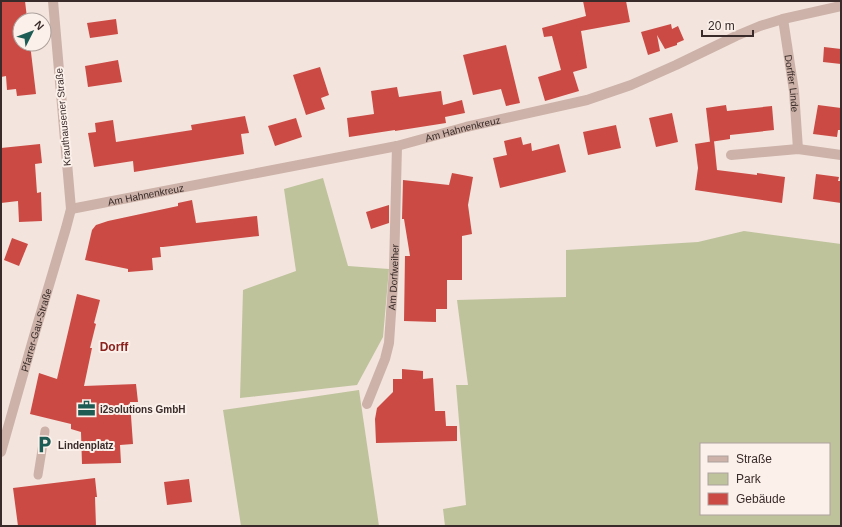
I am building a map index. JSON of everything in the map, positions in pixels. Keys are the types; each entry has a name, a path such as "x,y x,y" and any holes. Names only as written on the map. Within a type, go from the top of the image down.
{"street":[{"name":"Krauthausener Straße","path":"53,1 71,209"},
{"name":"Am Hahnenkreuz","path":"71,209 397,146 466,127 594,97 631,85 760,26 783,19 841,6"},
{"name":"Dorffer Linde","path":"783,19 794,91 798,149"},
{"name":"Am Dorfweiher","path":"367,404 385,359 388,343 394,269 397,146"},
{"path":"731,155 798,149 841,155"},
{"name":"Pfarrer-Gau-Straße","path":"1,452 71,209"}],"lane":[{"path":"38,474 45,431"}],"green space":[{"path":"323,178 348,266 389,269 383,337 357,385 240,398 243,290 296,271 284,189"},
{"path":"744,231 841,244 841,526 445,526 443,509 466,505 456,385 468,385 457,300 566,297 566,250 698,242"},
{"path":"359,390 379,526 241,526 223,410"}],"building":[{"path":"1,1 25,1 26,12 12,12 12,52 31,52 36,94 17,96 16,89 7,90 6,76 1,77"},
{"path":"583,1 626,1 630,22 581,31 587,68 573,72 579,91 545,101 538,77 561,70 552,36 544,37 542,28 586,16"},
{"path":"116,19 118,34 90,38 87,23"},
{"path":"671,24 672,29 678,26 684,40 677,43 677,45 665,49 657,35 660,51 648,55 641,32"},
{"path":"506,45 520,103 506,106 501,89 473,95 463,55"},
{"path":"824,47 841,49 841,64 823,62"},
{"path":"118,60 122,82 88,87 85,66"},
{"path":"320,67 329,95 321,98 325,109 306,115 293,75"},
{"path":"397,87 399,97 441,91 443,105 462,100 465,113 445,117 446,123 349,137 347,118 374,114 371,91"},
{"path":"726,105 727,111 772,106 774,130 730,135 730,139 710,142 706,108"},
{"path":"818,105 841,108 841,130 838,130 837,137 813,134"},
{"path":"672,113 678,142 656,147 649,118"},
{"path":"245,116 249,133 241,134 244,154 134,172 133,161 94,167 88,133 96,132 95,123 113,120 116,142 192,130 191,125"},
{"path":"296,118 302,137 275,146 268,126"},
{"path":"616,125 621,148 588,155 583,132"},
{"path":"521,137 523,145 531,143 532,151 559,144 566,172 500,188 493,158 507,155 504,141"},
{"path":"714,141 717,170 785,177 782,203 695,190 698,168 695,144"},
{"path":"40,144 42,163 35,164 37,193 41,192 42,221 19,222 18,201 1,203 1,148"},
{"path":"452,173 473,177 468,205 472,234 462,236 462,280 447,280 447,309 436,309 436,322 404,321 405,256 410,256 404,219 402,219 403,180 449,185"},
{"path":"816,174 839,177 838,181 841,181 841,203 813,199"},
{"path":"192,200 196,223 257,216 259,236 160,247 161,257 152,258 153,270 128,272 128,269 85,260 92,230 96,225 178,206 178,203"},
{"path":"389,205 389,223 371,229 366,212"},
{"path":"12,238 28,244 19,266 4,260"},
{"path":"77,294 100,300 94,323 96,324 90,348 92,348 84,386 136,384 138,402 130,402 133,444 120,445 121,463 82,464 81,432 71,429 71,424 30,414 39,373 57,379"},
{"path":"402,369 423,371 423,379 433,378 435,411 445,411 446,426 457,426 457,441 376,443 375,419 377,408 393,392 393,379 402,379"},
{"path":"95,478 97,497 95,497 96,526 18,526 13,488"},
{"path":"189,479 192,502 167,505 164,482"}],"place":[{"name":"i2solutions GmbH","path":"87,409"},
{"name":"Lindenplatz","path":"45,445"}],"district":[{"name":"Dorff","path":"114,347"}]}
